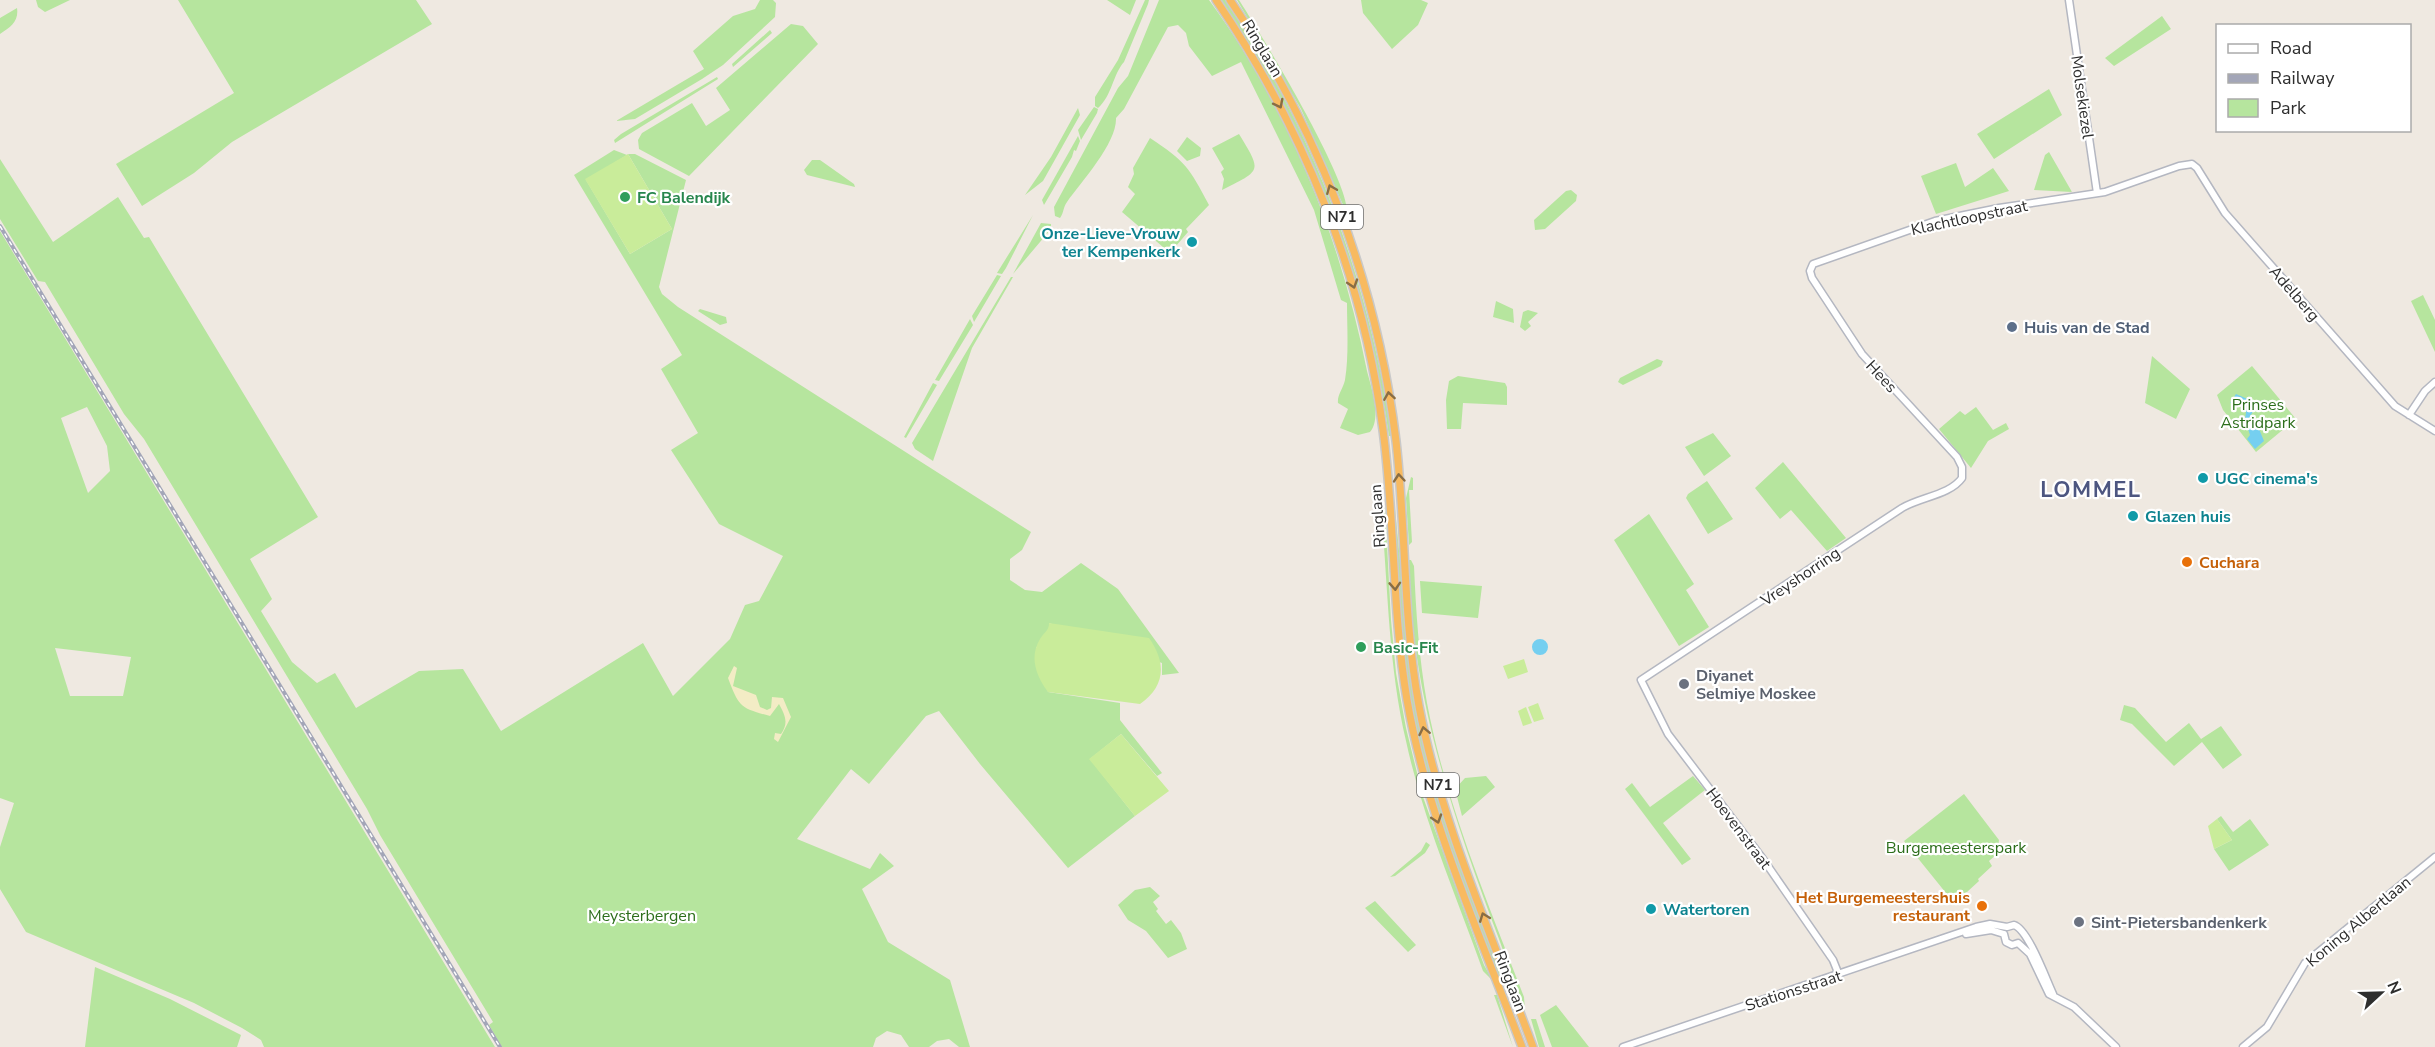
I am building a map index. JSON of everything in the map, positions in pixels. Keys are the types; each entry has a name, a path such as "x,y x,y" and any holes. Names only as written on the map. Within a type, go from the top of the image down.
{"highway":[{"name":"Ringlaan","path":"1216,0 1254,58 1304,154 1331,219 1356,294 1383,429 1399,641 1413,730 1436,816 1522,1047"},
{"name":"Ringlaan","path":"1230,0 1271,65 1316,153 1346,228 1369,303 1387,381 1396,442 1409,638 1427,745 1455,840 1533,1047"},
{"path":"1516,1047 1517,1033"}],"main road":[{"name":"Molsekiezel","path":"2069,0 2097,193"},
{"name":"Klachtloopstraat","path":"1811,266 1830,257 1944,219 2097,193 2189,163"},
{"name":"Adelberg","path":"2189,163 2197,168 2217,203 2261,255 2395,406 2435,431"},
{"name":"Hees","path":"1811,266 1815,284 1856,346 1957,457 1962,467 1962,478"},
{"path":"2409,415 2425,391 2435,382"},
{"name":"Vreyshorring","path":"1641,680 1900,510 1919,499 1954,486 1962,478"},
{"name":"Hoevenstraat","path":"1641,680 1668,734 1763,860 1833,960 1839,975"},
{"name":"Koning Albertlaan","path":"2243,1047 2267,1027 2309,960 2435,857"},
{"name":"Stationsstraat","path":"1623,1047 1990,924 2007,927"},
{"path":"2038,963 2019,943 2009,944 2004,934 2007,927 2019,927 2058,999 2074,1008 2116,1047"},
{"name":"Stationsstraat","path":"1963,934 1991,930 2004,934"},
{"path":"2019,943 2023,935"}],"green space":[{"path":"36,0 70,0 45,12 38,7"},
{"path":"178,0 416,0 432,24 232,142 194,173 142,206 116,164 234,93"},
{"path":"760,0 773,0 776,3 775,17 723,65 635,119 616,121 704,69 693,51 733,16 755,9"},
{"path":"1107,0 1136,0 1130,15"},
{"path":"1145,0 1149,0 1148,4 1124,62 1103,103 1098,108 1095,106 1095,97 1118,60"},
{"path":"1159,0 1209,0 1264,85 1287,130 1327,224 1343,273 1374,402 1375,419 1370,432 1358,435 1340,428 1348,409 1338,403 1346,371 1347,303 1341,300 1314,210 1241,62 1212,76 1189,46 1186,33 1178,25 1168,27 1124,109 1116,118 1115,128 1105,150 1066,204 1060,218 1055,216 1054,207 1118,88 1128,76"},
{"path":"1220,0 1225,0 1257,50 1286,102 1333,209 1368,320 1382,378 1392,436 1389,436 1366,320 1329,208 1280,101 1252,50"},
{"path":"1237,0 1266,43 1320,141 1335,172 1347,214 1301,109"},
{"path":"1361,0 1421,0 1428,3 1418,25 1392,49 1363,13"},
{"path":"17,8 17,17 8,29 0,34 0,18"},
{"path":"2162,16 2171,29 2114,66 2105,58"},
{"path":"791,24 803,26 818,44 689,176 639,149 638,140 642,133 692,103 706,126 730,110 716,88"},
{"path":"770,30 772,33 733,67 732,64"},
{"path":"717,77 718,79 615,143 614,140 621,134"},
{"path":"2049,89 2062,115 1994,159 1977,134"},
{"path":"1094,107 1098,109 1097,113 1081,140 1078,130"},
{"path":"1078,108 1080,115 1043,181 1025,195 1051,157"},
{"path":"1239,134 1252,156 1254,169 1245,178 1222,190 1224,179 1221,172 1224,169 1212,148"},
{"path":"1078,136 1080,141 1076,151 1074,150 1044,205 1042,200"},
{"path":"1187,137 1201,148 1200,156 1187,161 1177,151"},
{"path":"1150,138 1186,166 1209,205 1186,229 1188,232 1170,253 1122,212 1135,194 1128,187 1134,174 1133,168"},
{"name":"Meysterbergen","path":"614,150 627,155 586,180 630,254 672,229 628,154 635,154 686,180 659,287 662,294 678,307 1031,532 1022,550 1010,559 1010,580 1025,590 1042,592 1081,563 1118,589 1179,673 1162,675 1162,663 1049,623 1049,630 1036,648 1048,692 1120,703 1120,720 1162,773 1157,776 1121,734 1090,759 1135,816 1068,868 980,764 939,711 926,716 869,784 851,769 797,839 870,869 880,853 894,866 862,889 888,942 950,980 970,1047 959,1047 949,1039 937,1041 929,1047 909,1047 901,1035 887,1031 876,1038 873,1047 502,1047 489,1025 493,1022 144,439 124,414 45,282 38,281 0,219 0,159 53,242 118,197 144,238 149,237 318,517 250,559 272,599 261,611 292,662 317,683 335,673 356,708 419,671 463,669 501,731 643,643 673,696 730,639 745,605 759,601 783,556 719,524 671,450 698,433 661,369 682,355 574,175"},
{"path":"2049,152 2072,192 2034,190 2045,155"},
{"name":"FC Balendijk","path":"628,154 672,229 630,254 585,179"},
{"path":"812,160 820,160 855,187 807,175 804,170"},
{"path":"1956,163 1965,187 1993,168 2009,191 1936,214 1921,176"},
{"path":"1571,190 1577,195 1576,201 1545,229 1535,230 1534,220 1566,191"},
{"path":"1033,215 1006,268 1002,274 997,273"},
{"path":"1041,223 1051,224 1051,229 1013,274"},
{"path":"0,231 495,1047 264,1047 261,1040 242,1028 194,1003 26,932 0,889 0,847 14,803 0,798","holes":["87,407 107,446 110,471 88,493 61,418","55,648 131,657 123,696 70,696"]},
{"path":"997,275 1001,276 974,322 972,316"},
{"path":"1013,277 972,348 933,461 915,449 912,443"},
{"path":"2423,295 2435,320 2435,352 2411,301"},
{"path":"1496,301 1513,309 1514,323 1493,317"},
{"path":"700,309 726,317 727,323 720,325 698,311"},
{"path":"1528,310 1538,313 1528,322 1531,326 1525,331 1520,327 1523,312"},
{"path":"970,319 973,325 939,381 935,380"},
{"path":"2152,356 2190,389 2176,419 2145,403"},
{"path":"1657,359 1663,361 1661,366 1623,385 1618,382 1620,378"},
{"name":"Prinses Astridpark","path":"2252,366 2296,419 2256,452 2223,410 2217,395"},
{"path":"1458,376 1505,383 1507,405 1463,403 1461,429 1447,429 1446,400 1449,381"},
{"path":"933,383 937,385 906,438 904,437"},
{"path":"1976,407 1993,430 2006,423 2009,429 1988,441 1971,468 1939,429 1960,411 1965,415"},
{"path":"1713,433 1731,456 1704,476 1685,447"},
{"path":"1783,462 1846,538 1827,551 1791,510 1780,519 1755,488"},
{"path":"1391,468 1412,684 1425,749 1450,835 1530,1047 1505,985 1500,981 1463,884 1440,819 1422,752 1404,656"},
{"path":"1411,477 1413,478 1413,490 1409,490 1412,542 1409,545 1406,498"},
{"path":"1707,481 1733,519 1708,534 1686,498 1688,494"},
{"path":"1385,507 1396,673 1406,728 1423,797 1484,965 1493,981 1483,971 1441,857 1421,800 1406,741 1400,714 1390,630 1382,519"},
{"path":"1649,514 1694,584 1686,590 1709,627 1679,646 1614,540"},
{"path":"1409,560 1414,566 1422,669 1435,741 1456,815 1524,997 1525,1012 1466,847 1451,800 1437,753 1417,658 1411,609"},
{"path":"1420,581 1482,586 1478,618 1422,613"},
{"path":"1049,623 1149,638 1159,656 1161,674 1159,682 1140,704 1048,692 1037,673 1035,653"},
{"path":"1524,659 1528,672 1508,679 1503,666"},
{"path":"1538,703 1544,719 1534,722 1528,707"},
{"path":"2124,705 2135,708 2166,742 2189,723 2201,739 2221,726 2242,755 2223,769 2202,742 2174,766 2132,724 2120,720"},
{"path":"1526,707 1532,723 1523,726 1518,711"},
{"path":"1121,734 1169,791 1135,816 1089,759"},
{"path":"1486,776 1495,787 1462,816 1455,789 1465,778"},
{"path":"1693,776 1705,790 1663,823 1691,859 1682,865 1625,789 1632,783 1650,807"},
{"name":"Burgemeesterspark","path":"1964,794 1999,840 1997,854 1989,861 1992,866 1967,892 1950,898 1904,841"},
{"path":"2221,816 2233,832 2250,819 2269,845 2229,871 2214,849 2232,840 2217,819"},
{"path":"2217,819 2232,840 2214,849 2208,826"},
{"path":"1426,842 1430,845 1425,853 1395,876 1390,877 1421,851"},
{"path":"1150,887 1160,896 1153,902 1158,909 1156,911 1166,924 1171,920 1181,933 1187,949 1168,958 1146,931 1128,920 1118,905 1135,890"},
{"path":"1375,901 1416,945 1408,952 1365,908"},
{"path":"95,967 170,999 241,1035 237,1047 85,1047"},
{"path":"1494,995 1497,995 1513,1047"},
{"path":"1556,1005 1589,1047 1552,1047 1540,1015"},
{"path":"1531,1019 1536,1019 1545,1047 1539,1047"}],"sand":[{"path":"734,666 737,668 733,686 756,695 760,707 767,710 771,708 772,697 783,698 791,717 778,742 774,739 775,733 781,734 785,723 779,704 770,716 752,711 742,705 728,678"}],"water":[{"path":"2236,394 2252,401 2254,410 2247,421 2259,429 2264,441 2255,449 2247,439 2250,435 2245,419 2247,406 2241,401 2230,403"},
{"path":"1537,639 1543,639 1548,647 1546,653 1537,655 1532,650 1532,644"}],"railway":[{"path":"0,226 500,1047"}],"place":[{"name":"FC Balendijk","path":"625,197"},
{"name":"Onze-Lieve-Vrouw ter Kempenkerk","path":"1192,242"},
{"name":"Huis van de Stad","path":"2012,327"},
{"name":"UGC cinema's","path":"2203,478"},
{"name":"Glazen huis","path":"2133,516"},
{"name":"Cuchara","path":"2187,562"},
{"name":"Basic-Fit","path":"1361,647"},
{"name":"Diyanet Selmiye Moskee","path":"1684,684"},
{"name":"Het Burgemeestershuis restaurant","path":"1982,906"},
{"name":"Watertoren","path":"1651,909"},
{"name":"Sint-Pietersbandenkerk","path":"2079,922"}],"district":[{"name":"LOMMEL","path":"2091,489"}]}
